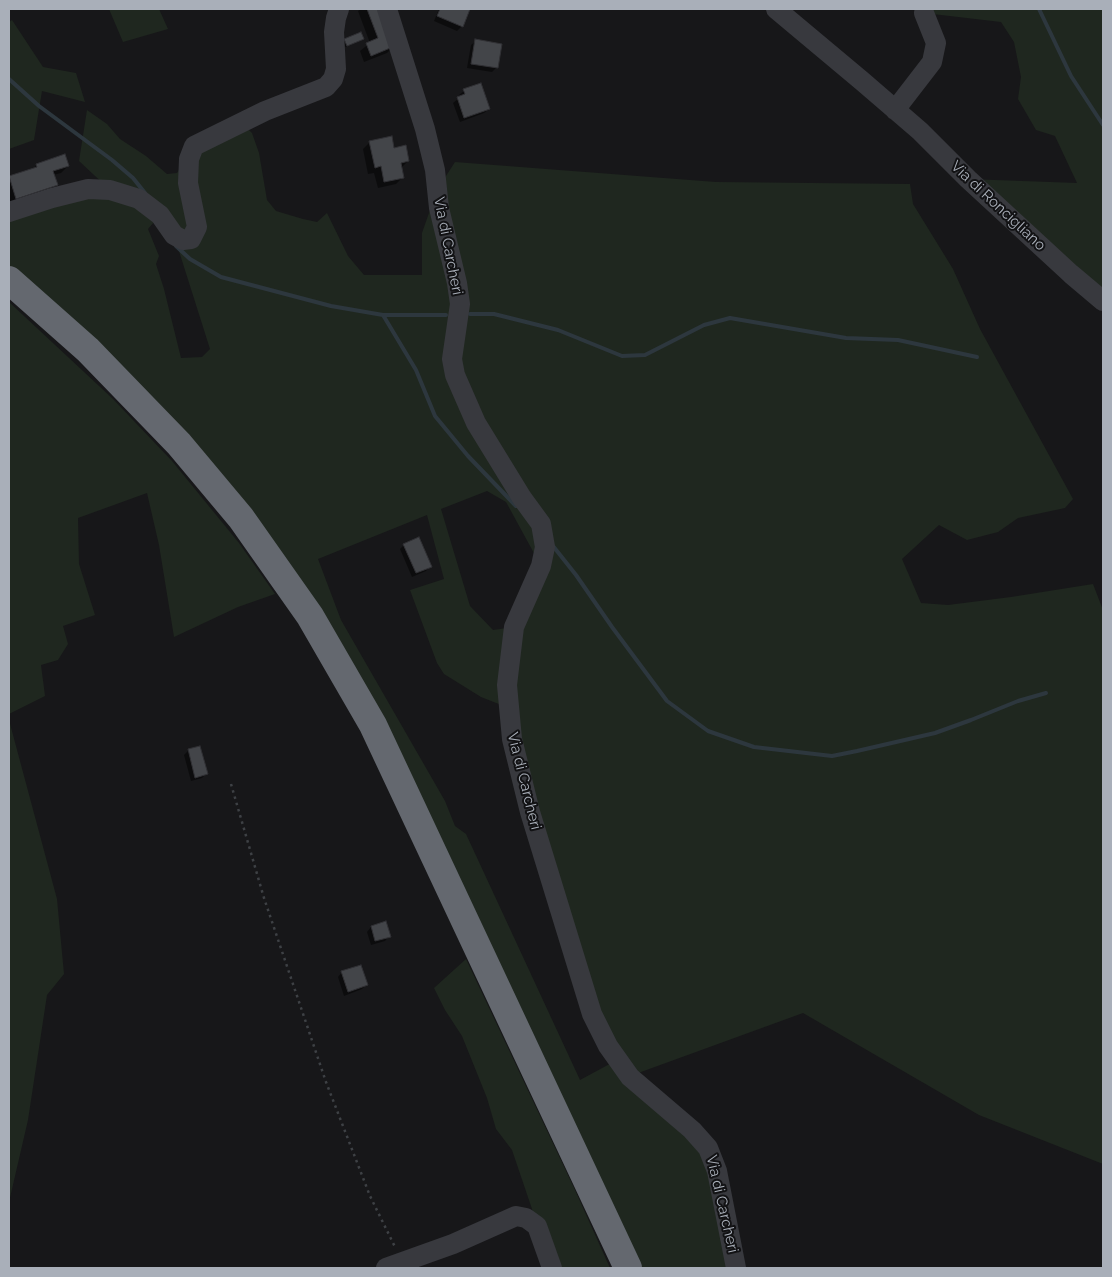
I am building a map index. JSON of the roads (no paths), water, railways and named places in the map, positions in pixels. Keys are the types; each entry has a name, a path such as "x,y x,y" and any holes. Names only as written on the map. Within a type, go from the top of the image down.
{"highway":[{"path":"9,280 88,350 179,444 241,518 310,616 373,725 628,1268"},
{"path":"9,302 113,398 172,461 239,544 301,633 355,727 575,1190 610,1268"}],"street":[{"path":"9,212 52,198 88,190 110,190 139,199 160,215 174,235 183,240 191,239 197,226 188,183 189,159 194,146 265,111 326,87 333,79 336,70 334,32 336,18 340,9"},
{"name":"Via di Carcheri","path":"388,9 425,129 435,170 439,208 457,283 460,304 452,359 455,375 476,423 522,498 541,524 545,547 541,566 514,627 507,686 512,739 530,812 592,1014 608,1046 630,1076 692,1130 708,1148 717,1171 736,1268"},
{"name":"Via di Roncigliano","path":"776,9 920,131 968,179 1103,301"},
{"path":"895,110 932,62 936,43 924,13"},
{"path":"394,1265 453,1244 516,1216 526,1218 537,1226 552,1268"}],"waterway":[{"path":"1039,9 1071,76 1103,125"},
{"path":"9,79 39,106 112,160 133,178 145,193"},
{"path":"176,246 190,259 221,277 331,306 383,315 446,315"},
{"path":"470,314 494,314 558,330 622,356 645,355 704,325 730,318 846,338 898,340 977,357"},
{"path":"383,315 416,370 435,416 468,456 516,506"},
{"path":"553,546 667,701 708,731 754,747 832,756 935,733 1018,701 1046,693"}]}
